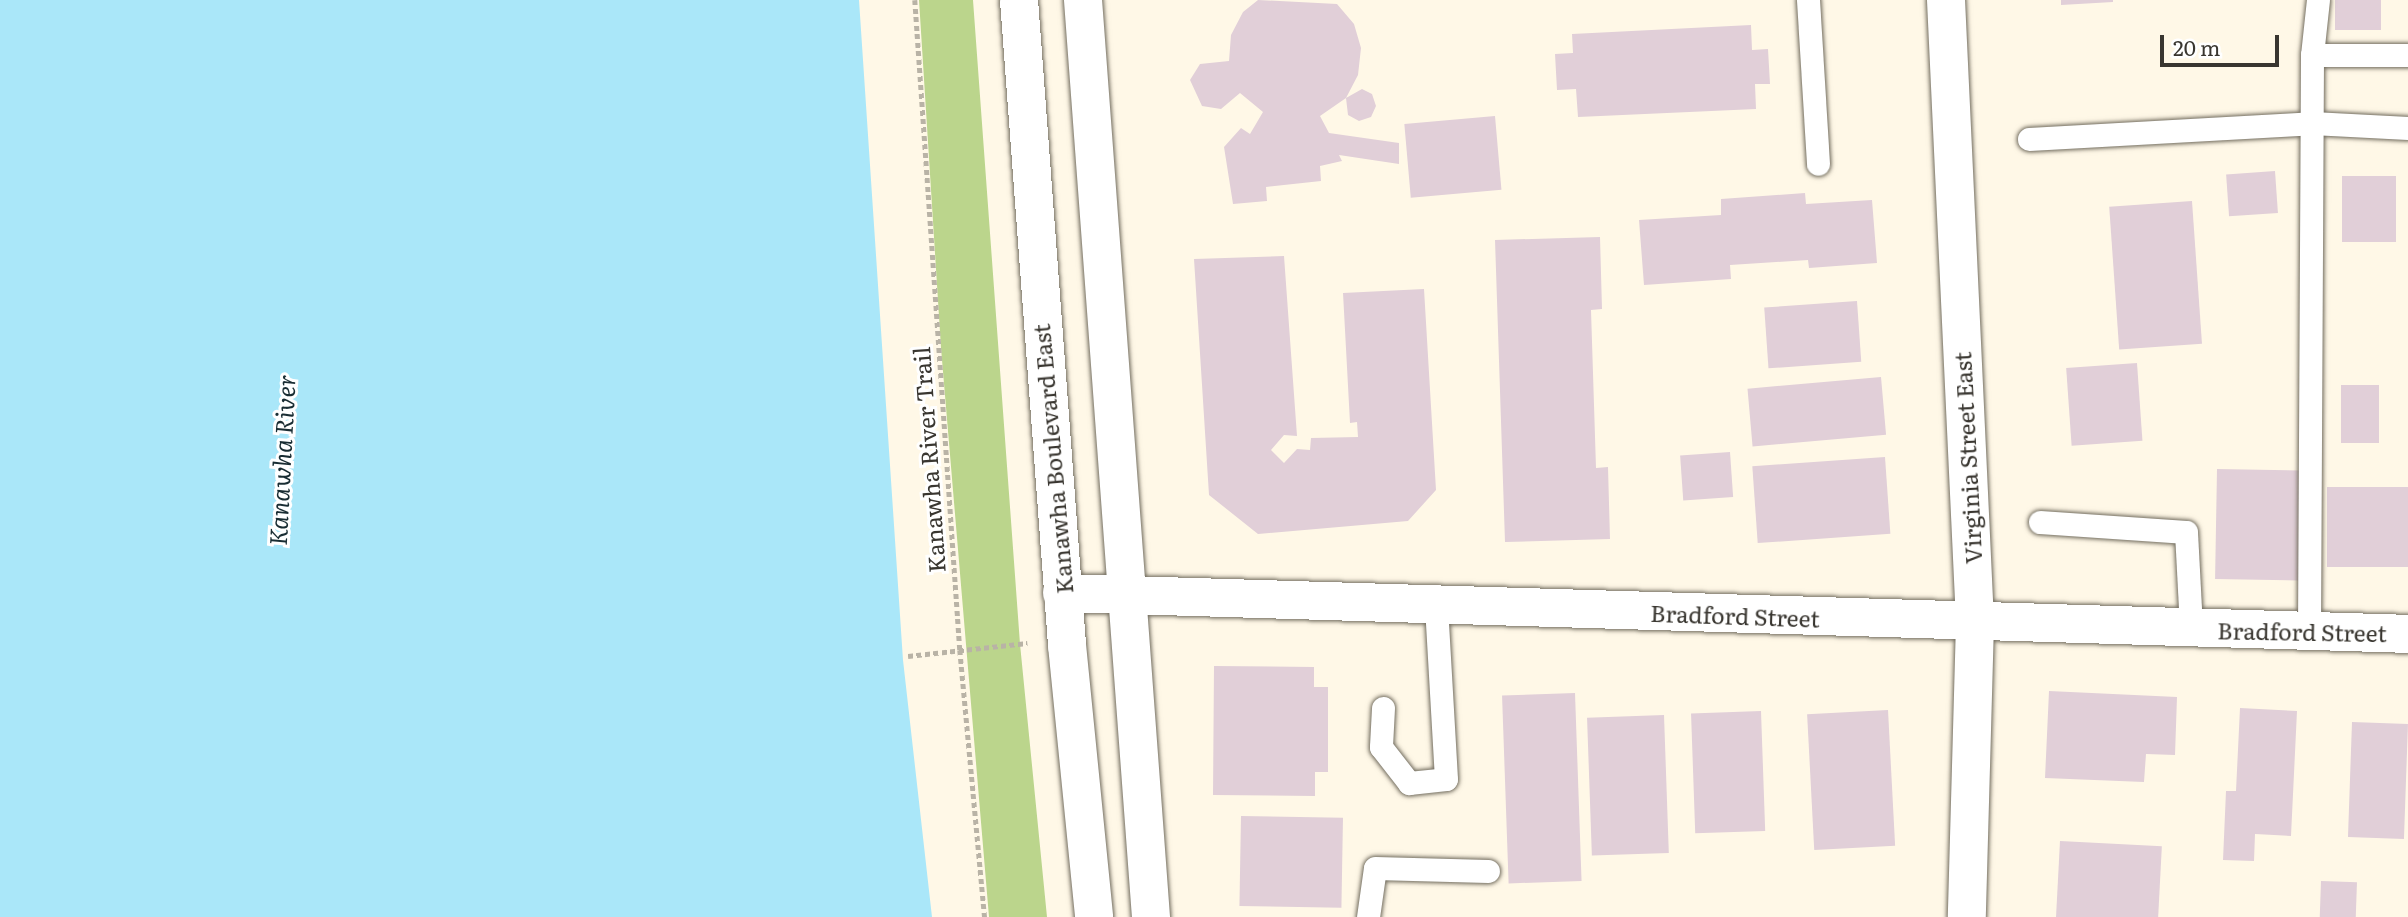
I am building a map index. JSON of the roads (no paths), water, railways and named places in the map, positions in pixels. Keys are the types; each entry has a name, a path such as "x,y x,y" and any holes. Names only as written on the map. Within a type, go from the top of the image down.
{"main road":[{"name":"Kanawha Boulevard East","path":"1019,0 1062,593 1094,917"},
{"path":"1083,0 1123,593 1151,917"},
{"name":"Virginia Street East","path":"1946,0 1975,623 1966,917"},
{"name":"Bradford Street","path":"1062,593 1975,623 2408,634"}],"lane":[{"path":"1808,0 1818,164"},
{"path":"2309,631 2312,55 2318,0"},
{"path":"2312,55 2408,55"},
{"path":"2029,139 2312,123 2408,128"},
{"path":"2040,522 2186,532 2191,628"},
{"path":"1383,708 1381,747 1409,783 1446,779 1436,605"},
{"path":"1368,917 1375,868 1488,871"},
{"path":"1151,917 1169,917"}],"water":[{"name":"Kanawha River","path":"0,0 859,0 903,660 932,917 0,917"}]}
